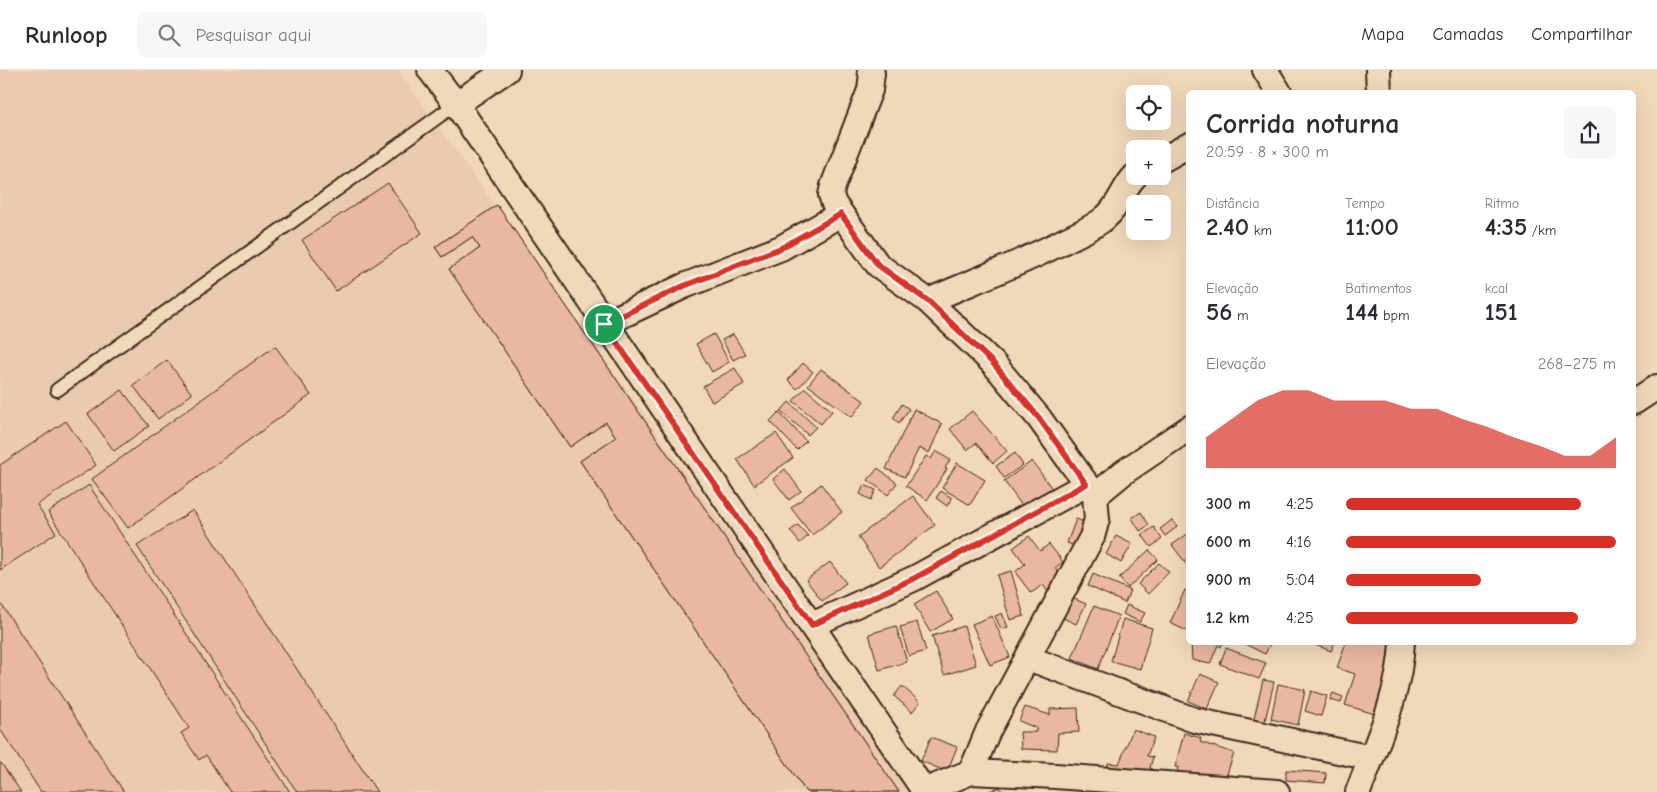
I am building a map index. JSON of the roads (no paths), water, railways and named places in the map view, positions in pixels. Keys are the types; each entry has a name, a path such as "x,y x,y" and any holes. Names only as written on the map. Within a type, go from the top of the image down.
{"street":[{"path":"430,70 456,104 604,324 924,791 971,772 1056,776 1277,792"},
{"path":"456,104 507,70"},
{"path":"870,70 872,74 870,90 831,195 841,214 878,265 928,301 993,363 1039,418 1091,490 1097,519 1092,537 988,731 971,772"},
{"path":"1265,70 1277,90"},
{"path":"1378,70 1379,90"},
{"path":"1171,155 1186,147"},
{"path":"928,301 1047,250 1088,229 1106,218 1118,205 1128,185"},
{"path":"604,324 684,286 781,248 841,214"},
{"path":"1636,401 1657,387"},
{"path":"812,625 915,578 1091,490 1185,438"},
{"path":"1358,792 1391,706 1402,645"},
{"path":"1028,658 1194,720 1371,758"}],"lane":[{"path":"57,390 456,104"}]}
